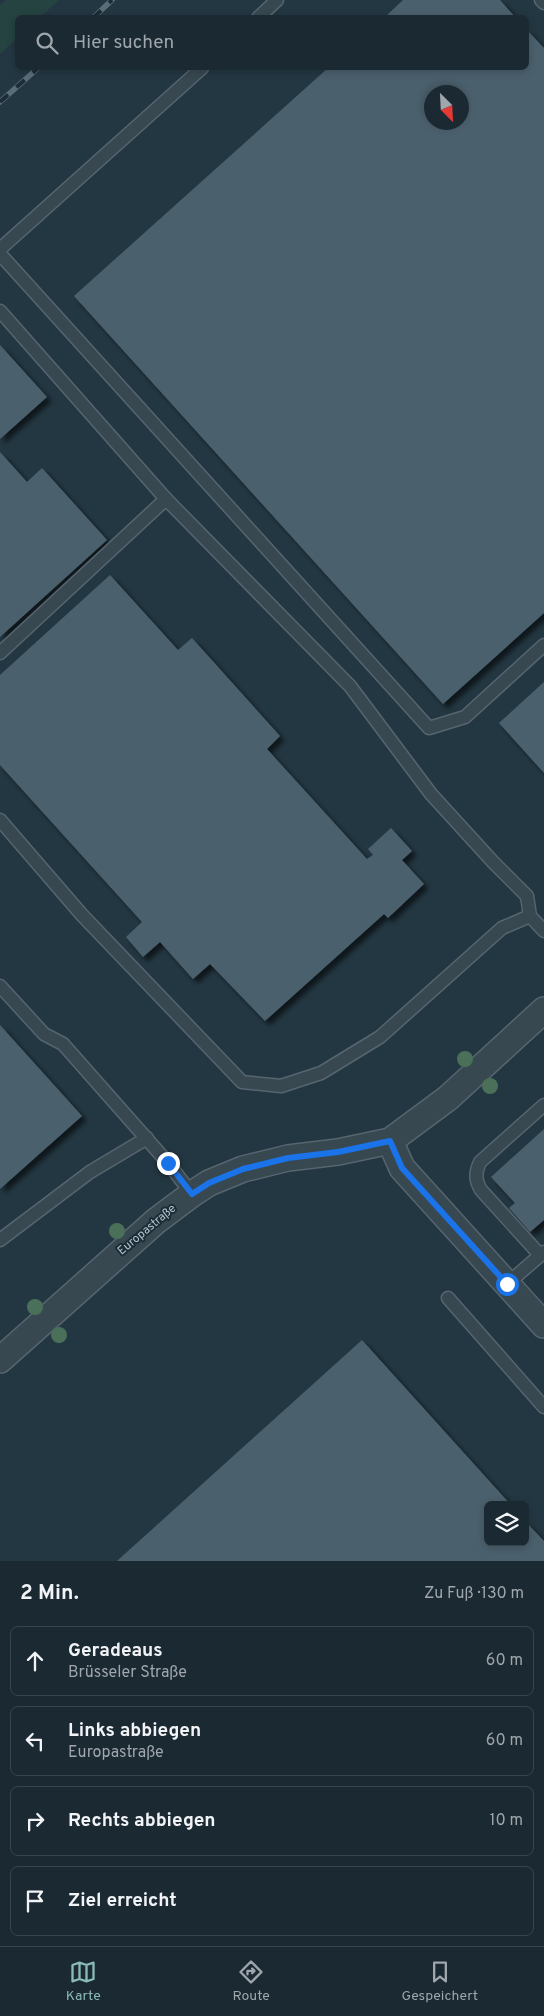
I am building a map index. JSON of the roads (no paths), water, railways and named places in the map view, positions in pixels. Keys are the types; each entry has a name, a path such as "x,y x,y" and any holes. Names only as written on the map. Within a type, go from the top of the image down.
{"street":[{"name":"Europastraße","path":"0,1360 156,1221 209,1183 243,1169 288,1158 338,1152 390,1141 448,1098 544,1010"},
{"path":"390,1141 402,1168 544,1325"}],"lane":[{"path":"261,15 277,0"},
{"path":"541,0 544,3"},
{"path":"0,249 200,70"},
{"path":"0,254 429,728 466,717 544,645"},
{"path":"0,311 166,499 350,686 431,794 527,896 530,916 544,931"},
{"path":"0,653 166,499"},
{"path":"0,820 82,915 242,1082 281,1086 321,1074 380,1037 502,928 530,916"},
{"path":"0,986 44,1034 63,1044 147,1138 192,1194"},
{"path":"507,1284 542,1253 481,1190 476,1176 480,1162 544,1105"},
{"path":"0,1240 90,1172 147,1138"},
{"path":"448,1298 544,1407"}],"railway":[{"path":"96,15 112,0"},
{"path":"0,102 36,70"}]}
